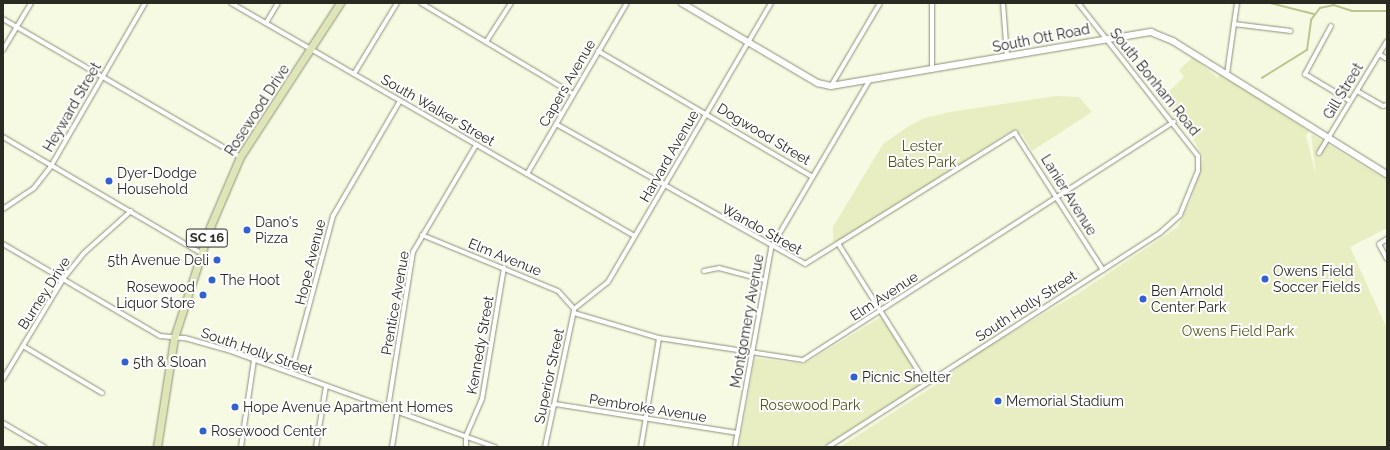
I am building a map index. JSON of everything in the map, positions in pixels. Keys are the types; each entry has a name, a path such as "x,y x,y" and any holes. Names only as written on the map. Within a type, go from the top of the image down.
{"main road":[{"name":"Rosewood Drive","path":"158,447 174,338 201,253 240,157 340,3"}],"street":[{"path":"3,50 31,3"},
{"name":"Heyward Street","path":"3,209 34,188 51,166 146,3"},
{"name":"South Walker Street","path":"231,3 634,236"},
{"path":"266,23 278,3"},
{"path":"354,74 397,3"},
{"path":"422,3 573,94"},
{"path":"486,42 511,3"},
{"name":"Capers Avenue","path":"527,174 627,3"},
{"name":"South Ott Road","path":"682,3 818,83 831,86 932,70 1104,38 1151,32 1227,74 1387,174"},
{"name":"Harvard Avenue","path":"574,311 608,282 771,3"},
{"path":"831,86 880,3"},
{"path":"932,3 932,70"},
{"path":"1003,3 1007,56"},
{"name":"South Bonham Road","path":"1078,3 1104,38 1174,122 1198,156"},
{"path":"1227,74 1237,3"},
{"path":"3,19 240,157"},
{"path":"1234,24 1290,31"},
{"path":"1331,26 1305,74 1350,101"},
{"name":"Gill Street","path":"1319,153 1387,41"},
{"name":"Dogwood Street","path":"598,51 707,113 813,177"},
{"path":"1379,54 1387,59"},
{"name":"Montgomery Avenue","path":"736,447 764,280 771,248 869,81"},
{"path":"1357,90 1383,106 1387,105"},
{"name":"Hope Avenue","path":"291,373 333,216 400,101"},
{"name":"Elm Avenue","path":"422,235 558,291 574,311 659,338 752,354 803,360 1174,122"},
{"name":"Wando Street","path":"556,124 771,248 805,264 839,245 1015,134"},
{"name":"Lanier Avenue","path":"1015,134 1058,197 1103,270"},
{"path":"3,136 51,166 131,211 201,253"},
{"name":"Prentice Avenue","path":"388,408 413,252 476,145"},
{"name":"South Holly Street","path":"828,447 1174,223 1189,197 1198,171 1198,156"},
{"name":"Burney Drive","path":"3,379 63,279 84,253 131,211"},
{"path":"1387,239 1379,244 1387,259"},
{"name":"South Holly Street","path":"3,244 160,336 174,338 254,360 495,447"},
{"path":"839,245 882,310 926,383"},
{"name":"Kennedy Street","path":"466,447 466,436 482,399 504,268"},
{"path":"704,270 719,268 764,280"},
{"name":"Superior Street","path":"545,447 574,311"},
{"path":"641,447 659,338"},
{"path":"23,346 102,393"},
{"path":"240,447 254,360"},
{"path":"316,447 326,386"},
{"name":"Pembroke Avenue","path":"555,404 738,433"},
{"path":"392,447 398,411"},
{"path":"3,423 44,447"}],"green space":[{"name":"Owens Field Park","path":"1193,57 1218,78 1219,74 1309,131 1306,136 1316,175 1311,134 1387,180 1387,228 1350,247 1387,329 1387,447 840,447 934,386 977,353 1082,291 1178,227 1192,197 1203,158 1194,140 1160,100 1184,77 1179,70"},
{"name":"Lester Bates Park","path":"1056,96 1079,97 1092,112 1032,151 1022,134 1010,132 836,243 833,241 833,227 883,144 909,126 925,118 950,112"},
{"name":"Rosewood Park","path":"881,317 920,377 920,385 822,447 739,447 755,358 804,364"}],"waterway":[{"path":"1270,3 1314,14"},
{"path":"1262,78 1307,50 1311,20 1320,8 1334,5 1352,11 1387,11"}],"place":[{"name":"Dyer-Dodge Household","path":"109,181"},
{"name":"Dano's Pizza","path":"247,230"},
{"name":"5th Avenue Deli","path":"217,260"},
{"name":"Owens Field Soccer Fields","path":"1265,279"},
{"name":"The Hoot","path":"212,280"},
{"name":"Rosewood Liquor Store","path":"203,295"},
{"name":"Ben Arnold Center Park","path":"1143,299"},
{"name":"5th & Sloan","path":"125,362"},
{"name":"Picnic Shelter","path":"854,377"},
{"name":"Memorial Stadium","path":"998,401"},
{"name":"Hope Avenue Apartment Homes","path":"235,407"},
{"name":"Rosewood Center","path":"203,431"}]}
